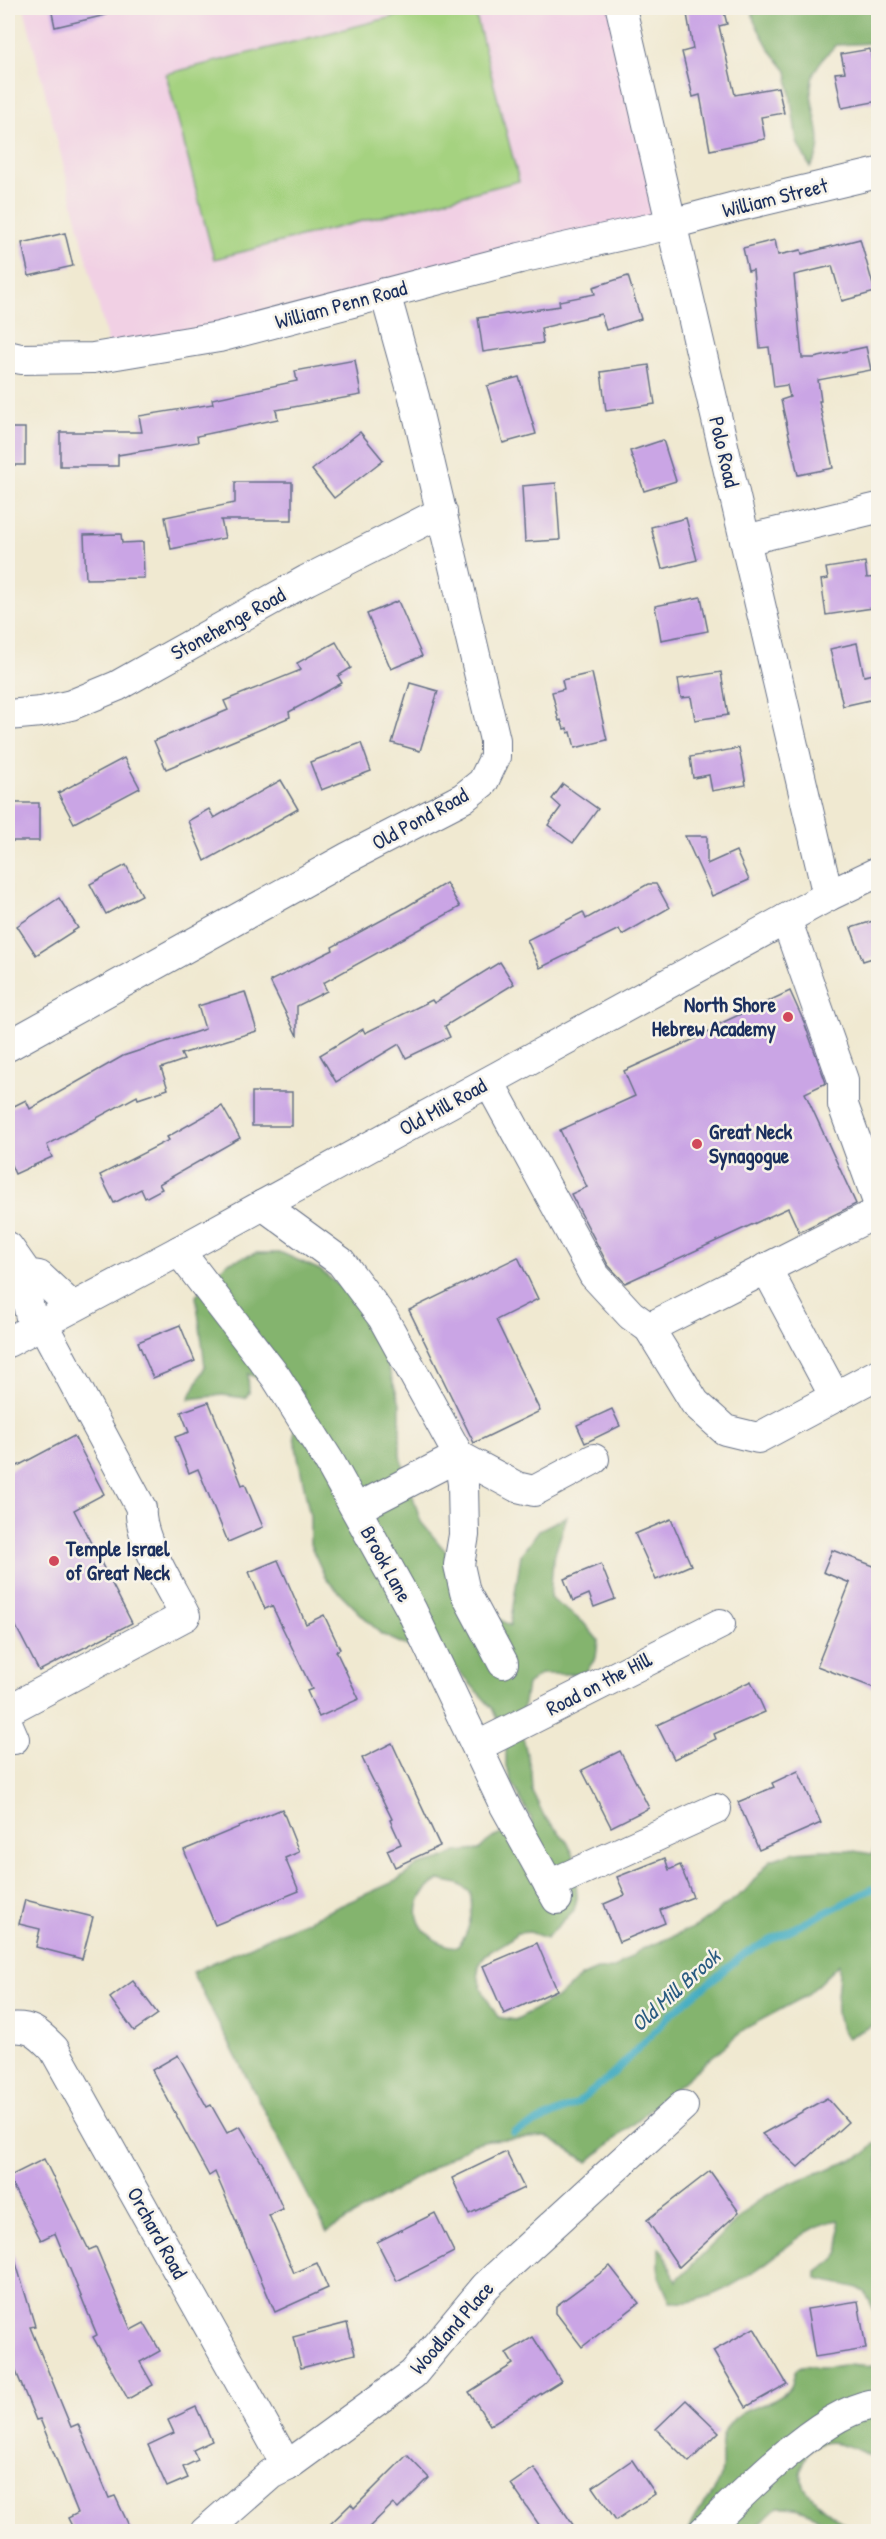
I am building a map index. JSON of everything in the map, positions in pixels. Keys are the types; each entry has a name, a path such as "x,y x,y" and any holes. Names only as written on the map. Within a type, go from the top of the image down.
{"street":[{"name":"Polo Road","path":"621,8 828,896"},
{"name":"William Street","path":"671,224 879,173"},
{"name":"William Penn Road","path":"8,356 21,359 102,357 219,337 520,258 671,224"},
{"name":"Old Pond Road","path":"8,1046 347,858 463,798 483,782 495,757 495,740 414,397 385,293"},
{"path":"745,540 879,508"},
{"name":"Stonehenge Road","path":"8,716 71,705 117,686 307,580 442,512"},
{"name":"Old Mill Road","path":"8,1342 828,896 879,872"},
{"path":"786,919 843,1080 843,1105 879,1202"},
{"path":"489,1082 594,1275 631,1315 649,1328 695,1403 725,1430 758,1438 879,1374"},
{"path":"263,1205 341,1262 383,1318 459,1456 463,1484 464,1535 459,1565 465,1592 503,1663"},
{"path":"649,1328 879,1212"},
{"path":"8,1247 27,1274 39,1276 72,1307"},
{"name":"Brook Lane","path":"179,1251 276,1377 329,1461 411,1609 478,1746 503,1803 553,1892 716,1809"},
{"path":"766,1268 835,1397"},
{"path":"8,1705 16,1706 185,1616 150,1545 140,1517 141,1508 38,1325 24,1285 27,1274"},
{"path":"459,1456 517,1487 534,1491 594,1459"},
{"path":"356,1509 459,1456"},
{"name":"Road on the Hill","path":"478,1746 720,1624"},
{"name":"Orchard Road","path":"8,2028 23,2026 39,2034 54,2049 287,2466"},
{"name":"Woodland Place","path":"205,2532 271,2474 287,2466 413,2374 486,2286 684,2106"},
{"path":"703,2532 764,2474 829,2422 851,2410 879,2404"}],"shaded area":[{"path":"24,8 621,8 671,224 111,355"}],"green space":[{"path":"428,8 474,8 519,181 214,259 166,74"},
{"path":"752,8 878,8 878,46 873,43 836,45 823,59 813,76 811,95 819,145 810,167 797,142 787,71 770,50 754,21"},
{"path":"256,1253 282,1253 320,1270 355,1299 384,1355 400,1403 400,1456 421,1522 458,1566 474,1601 510,1626 521,1554 539,1530 567,1516 553,1560 550,1598 583,1622 598,1640 596,1658 584,1674 541,1674 527,1685 522,1733 531,1771 532,1791 544,1816 566,1840 574,1856 577,1898 574,1910 546,1938 530,1932 517,1933 483,1958 479,1965 480,1983 498,2017 515,2020 560,1996 581,1977 597,1970 614,1969 640,1950 697,1926 745,1891 771,1860 795,1852 822,1850 848,1850 872,1854 878,1837 878,2023 847,2038 838,2019 837,2010 839,1964 806,1996 746,2028 588,2162 547,2137 488,2140 472,2144 327,2232 192,1972 398,1880 418,1865 440,1860 456,1852 479,1850 499,1835 511,1834 534,1842 531,1818 513,1785 506,1766 506,1740 492,1708 456,1668 381,1634 326,1579 310,1544 310,1516 294,1437 296,1414 303,1392 272,1384 248,1374 249,1393 245,1398 222,1395 189,1399 205,1366 196,1296 227,1263","holes":["439,1880 459,1884 470,1892 471,1906 468,1929 457,1947 441,1942 427,1933 418,1919 417,1911 422,1895"]},
{"path":"878,2140 878,2329 873,2308 865,2292 858,2288 817,2279 817,2272 834,2259 840,2251 838,2220 806,2233 752,2273 719,2292 690,2302 670,2302 659,2276 659,2248 664,2252 676,2281 750,2207 764,2197 791,2183 857,2158 866,2153"},
{"path":"878,2364 878,2461 859,2450 827,2442 809,2451 801,2467 805,2488 815,2500 855,2531 833,2531 808,2512 795,2508 778,2507 751,2531 688,2532 694,2518 719,2482 723,2437 737,2416 783,2394 792,2385 795,2372 799,2367 807,2365 823,2368 844,2365 867,2367"}],"building":[{"path":"51,8 105,8 106,15 55,27"},
{"path":"686,8 723,8 727,24 719,26 735,95 778,87 784,113 761,117 765,139 710,150 700,95 693,97 682,52 693,49"},
{"path":"870,49 873,68 879,67 879,101 842,108 835,73 845,72 841,54"},
{"path":"65,233 73,266 29,276 22,243"},
{"path":"860,239 875,292 842,301 832,266 794,275 802,358 814,358 866,347 871,370 818,380 821,401 819,401 833,468 798,475 781,400 790,397 787,385 774,387 769,347 760,348 753,270 748,271 743,248 775,240 778,255 801,250 802,254"},
{"path":"628,276 641,319 606,330 601,314 541,328 543,343 483,352 478,318 560,306 559,301 595,294 593,287"},
{"path":"355,360 361,395 276,410 278,419 197,436 198,442 118,455 118,466 60,466 60,432 142,432 139,416 213,404 212,399 297,381 295,371"},
{"path":"649,365 655,404 606,411 601,372"},
{"path":"519,377 536,434 503,443 487,386"},
{"path":"8,428 25,428 25,465 8,465"},
{"path":"360,432 383,460 334,498 312,470"},
{"path":"663,440 676,481 644,491 630,451"},
{"path":"235,482 292,482 292,520 221,520 225,538 171,549 165,517 235,503"},
{"path":"556,483 560,540 525,542 522,486"},
{"path":"686,518 697,560 662,569 651,527"},
{"path":"121,534 122,543 143,542 144,578 86,579 84,535"},
{"path":"865,562 867,578 879,577 879,607 826,615 821,580 828,579 826,568"},
{"path":"701,597 708,631 661,640 655,606"},
{"path":"398,601 422,656 391,669 367,614"},
{"path":"336,642 351,668 338,676 342,683 289,712 290,717 166,769 154,741 228,710 224,701 301,670 297,663"},
{"path":"857,643 864,676 879,673 879,698 843,706 830,649"},
{"path":"721,672 728,715 695,720 691,697 681,698 678,679"},
{"path":"592,673 607,740 575,748 571,732 568,733 561,720 559,721 552,692 564,689 562,680"},
{"path":"410,683 438,691 420,751 392,743"},
{"path":"361,743 371,771 321,790 310,762"},
{"path":"739,748 746,785 712,791 709,775 693,778 690,757"},
{"path":"124,758 140,788 74,823 58,793"},
{"path":"281,780 298,809 205,861 188,821 209,809 214,818"},
{"path":"563,784 598,809 573,843 548,825 561,807 552,799"},
{"path":"8,803 39,803 39,841 8,841"},
{"path":"685,836 707,836 707,864 736,851 749,880 712,896"},
{"path":"126,865 142,895 106,914 90,884"},
{"path":"446,883 460,907 323,983 327,991 297,1006 297,1036 270,981 333,950 332,947"},
{"path":"648,884 656,884 669,908 622,935 619,929 540,968 527,940 583,912 586,919"},
{"path":"59,898 78,928 36,955 17,926"},
{"path":"879,919 879,956 863,961 851,928"},
{"path":"500,962 514,984 445,1026 450,1037 406,1058 399,1044 336,1082 320,1055 363,1029 365,1033 432,1000 434,1003"},
{"name":"Great Neck Synagogue","path":"790,991 826,1083 805,1093 856,1204 799,1232 788,1208 625,1283 608,1265 571,1194 587,1187 560,1130 635,1096 624,1071 714,1030 713,1027"},
{"path":"245,992 257,1031 181,1054 184,1060 161,1068 168,1089 138,1099 137,1096 47,1145 52,1157 15,1174 8,1158 8,1109 26,1100 30,1109 123,1056 205,1029 198,1006"},
{"path":"252,1092 292,1092 292,1126 252,1126"},
{"path":"222,1106 240,1138 159,1184 162,1189 145,1198 141,1189 114,1203 100,1175 169,1140 167,1137"},
{"path":"518,1257 538,1299 496,1320 540,1411 474,1443 409,1310"},
{"path":"180,1325 195,1361 153,1378 138,1342"},
{"path":"209,1402 242,1485 245,1484 263,1527 228,1542 198,1469 189,1473 175,1437 189,1432 181,1412"},
{"path":"612,1409 620,1426 585,1443 577,1425"},
{"name":"Temple Israel of Great Neck","path":"74,1436 104,1494 74,1510 132,1623 39,1671 8,1611 8,1471"},
{"path":"671,1519 691,1565 656,1580 635,1534"},
{"path":"832,1550 879,1568 879,1690 817,1666 850,1583 823,1572"},
{"path":"278,1560 306,1624 324,1615 340,1649 336,1651 359,1699 319,1717 307,1691 312,1689 272,1606 265,1609 249,1572"},
{"path":"601,1564 615,1599 594,1607 589,1594 573,1601 564,1579"},
{"path":"751,1681 765,1712 714,1734 716,1739 674,1759 657,1725"},
{"path":"392,1743 440,1846 395,1867 387,1850 401,1844 390,1820 392,1819 362,1758"},
{"path":"620,1751 649,1808 611,1827 582,1770"},
{"path":"798,1771 821,1823 759,1850 738,1802 774,1787 772,1783"},
{"path":"282,1809 299,1852 285,1858 299,1891 215,1925 184,1850"},
{"path":"665,1858 669,1870 680,1865 693,1897 660,1910 665,1923 619,1942 604,1904 625,1895 617,1877"},
{"path":"25,1900 93,1917 82,1959 36,1947 40,1929 19,1924"},
{"path":"537,1943 557,1990 504,2014 483,1966"},
{"path":"133,1981 158,2014 134,2031 110,1998"},
{"path":"178,2055 207,2107 211,2105 227,2133 240,2126 265,2168 283,2209 269,2215 294,2273 317,2263 328,2288 275,2312 215,2172 209,2176 152,2070"},
{"path":"827,2098 848,2122 798,2167 762,2134"},
{"path":"506,2152 524,2188 469,2214 452,2178"},
{"path":"44,2159 89,2250 96,2247 131,2330 144,2323 160,2351 140,2362 153,2385 128,2399 93,2337 97,2335 55,2233 41,2240 8,2177"},
{"path":"710,2171 739,2212 679,2267 647,2220"},
{"path":"435,2213 454,2252 397,2281 377,2242"},
{"path":"12,2250 35,2326 30,2327 71,2427 78,2424 109,2498 115,2496 132,2532 75,2532 68,2518 78,2513 40,2419 36,2420 8,2352 8,2251"},
{"path":"610,2266 639,2303 582,2347 556,2313 556,2306"},
{"path":"858,2301 866,2349 815,2357 807,2309"},
{"path":"347,2323 355,2354 301,2368 293,2337"},
{"path":"754,2328 787,2384 746,2407 713,2351"},
{"path":"533,2337 561,2381 490,2425 469,2392 513,2364 506,2353"},
{"path":"686,2400 719,2432 689,2462 656,2429"},
{"path":"196,2407 212,2441 193,2450 198,2460 183,2467 188,2478 167,2487 148,2445 174,2433 168,2420"},
{"path":"407,2455 429,2478 398,2509 393,2504 364,2532 322,2532 351,2504 354,2508"},
{"path":"632,2460 655,2494 616,2520 593,2487"},
{"path":"534,2468 578,2532 544,2532 511,2484"}],"waterway":[{"name":"Old Mill Brook","path":"514,2133 576,2104 612,2075 671,2014 745,1953 872,1889"}],"place":[{"name":"North Shore Hebrew Academy","path":"788,1017"},
{"name":"Great Neck Synagogue","path":"697,1144"},
{"name":"Temple Israel of Great Neck","path":"54,1561"}]}
